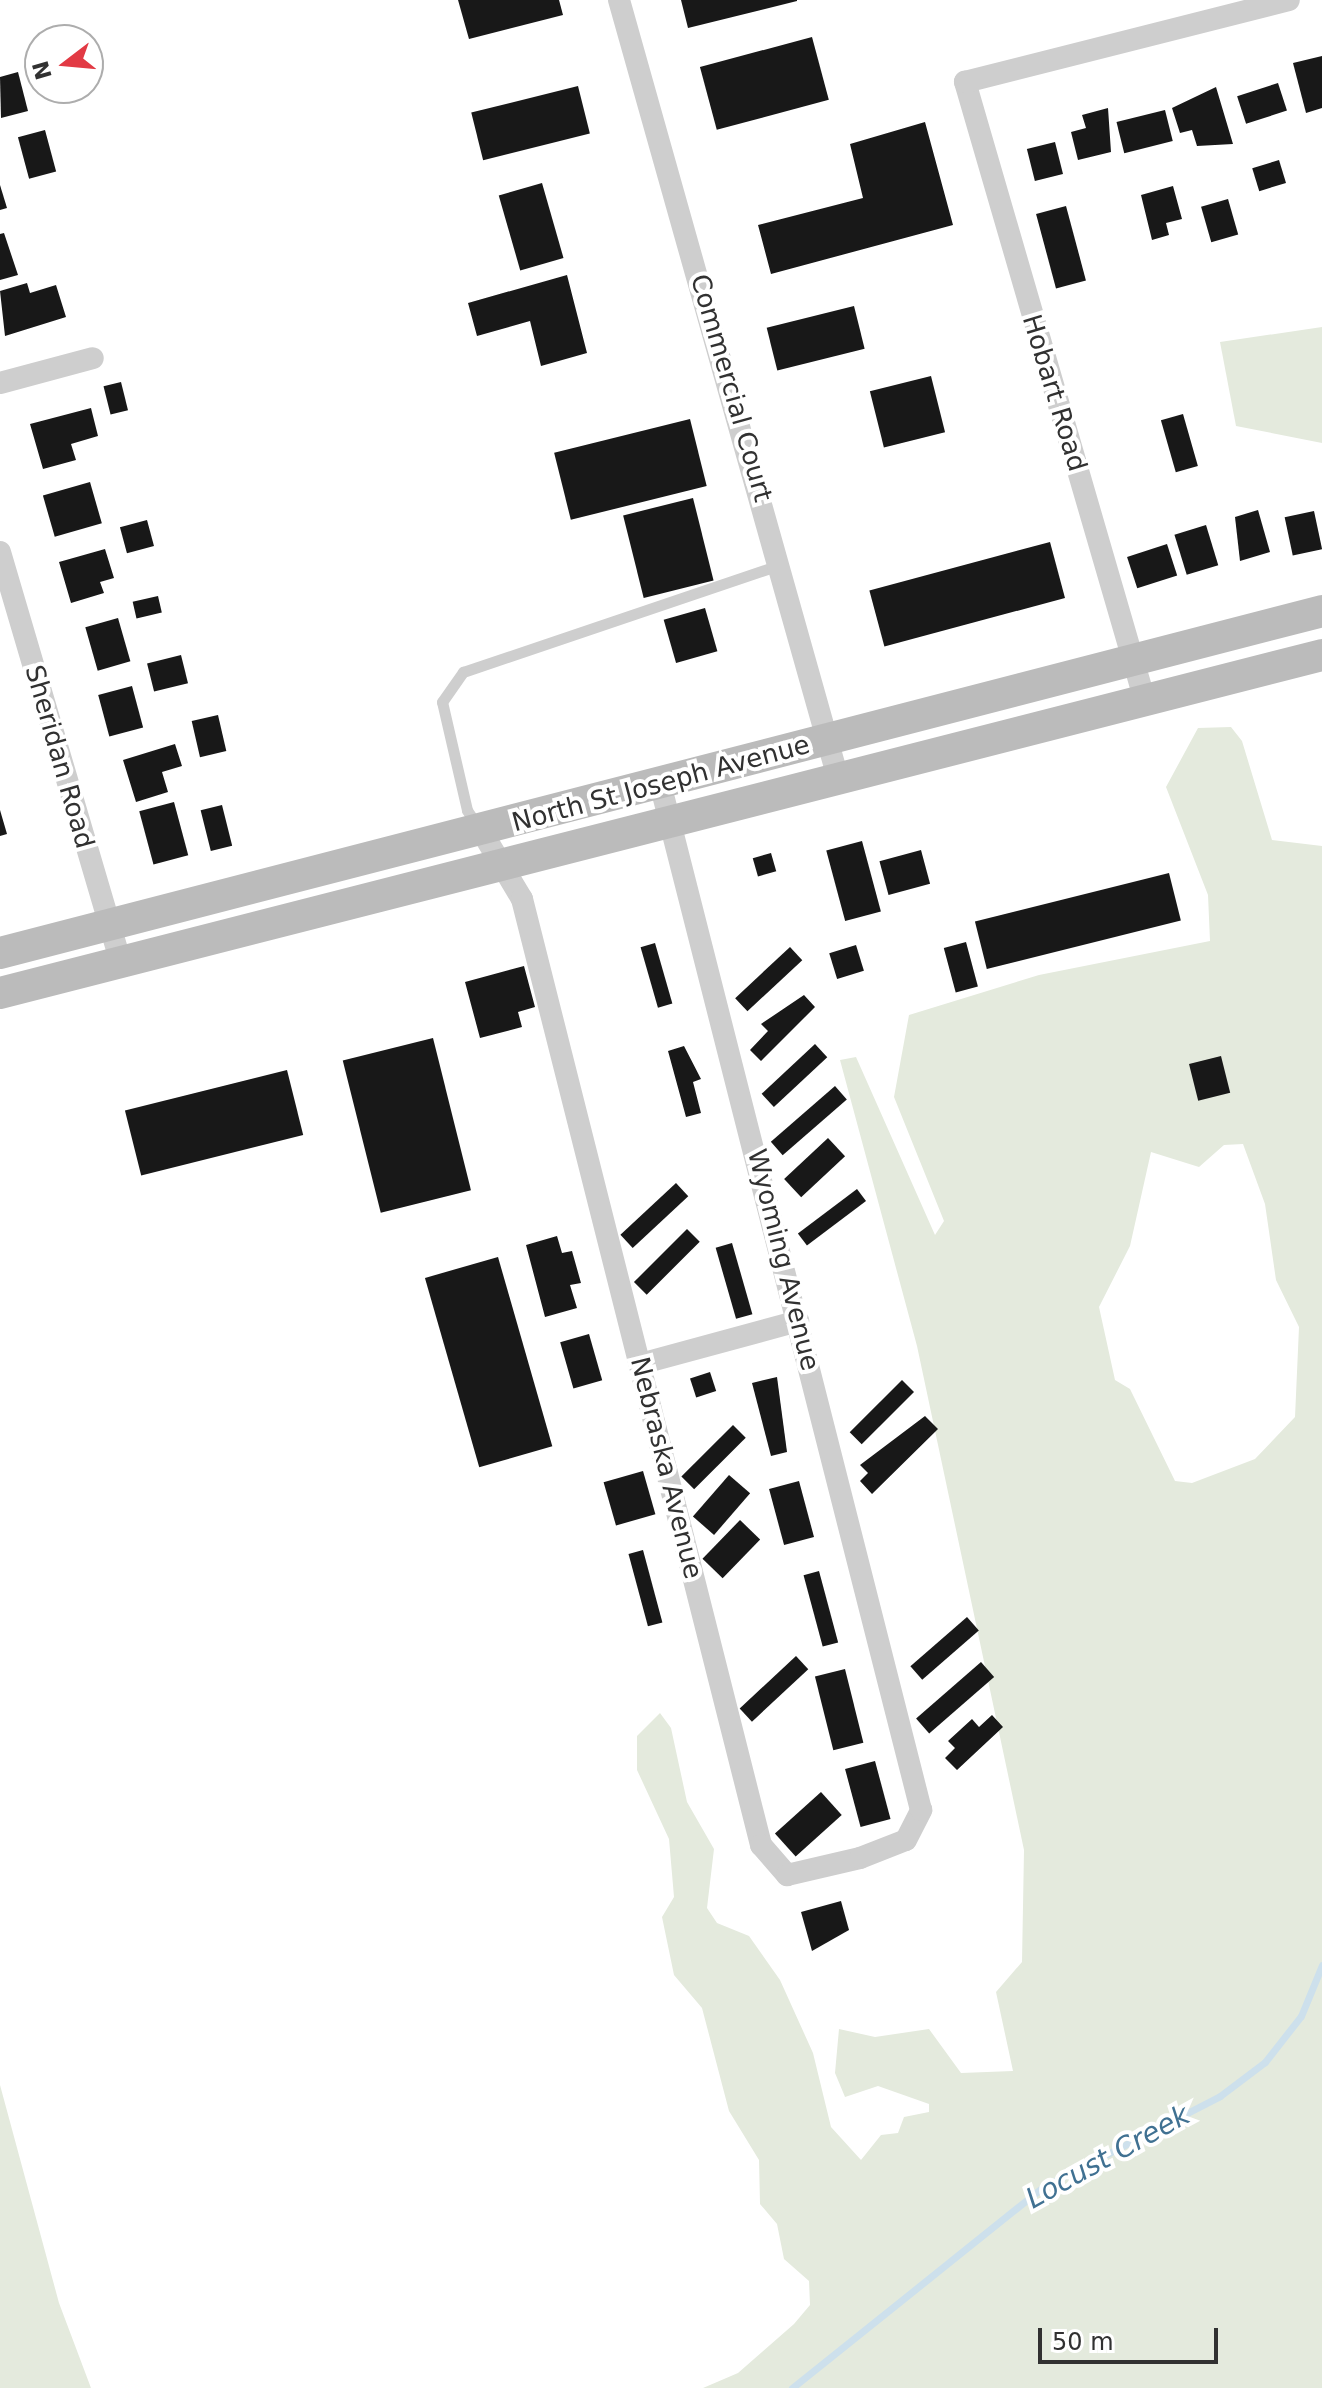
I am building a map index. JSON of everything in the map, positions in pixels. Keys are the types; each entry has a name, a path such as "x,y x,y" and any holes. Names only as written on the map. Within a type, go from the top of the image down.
{"main road":[{"name":"North St Joseph Avenue","path":"0,953 482,832 1322,611"},
{"name":"North St Joseph Avenue","path":"0,993 1322,655"}],"street":[{"name":"Commercial Court","path":"619,0 782,563 838,778"},
{"name":"Hobart Road","path":"1145,701 966,85 1289,0"},
{"path":"0,383 93,358"},
{"name":"Sheridan Road","path":"0,552 107,924 121,962"},
{"name":"Wyoming Avenue","path":"660,783 673,820 905,1738"},
{"name":"Nebraska Avenue","path":"482,832 522,899 761,1845 774,1868 807,1873 906,1840 922,1817 905,1738"},
{"path":"640,1364 798,1321"}],"lane":[{"path":"482,832 467,810 442,702 463,672 782,563"}],"shaded area":[{"path":"1322,327 1322,443 1236,426 1220,342"},
{"path":"1231,727 1242,741 1272,840 1322,846 1322,2388 703,2388 738,2373 794,2324 810,2305 809,2281 784,2259 777,2224 760,2204 759,2160 729,2111 702,2008 674,1975 662,1917 674,1897 669,1839 637,1770 637,1736 660,1713 671,1728 687,1802 714,1849 707,1908 717,1923 749,1936 780,1980 813,2053 831,2127 861,2160 881,2135 898,2133 904,2117 929,2112 929,2104 878,2086 845,2097 835,2073 839,2029 875,2037 929,2029 961,2073 1013,2071 996,1992 1022,1962 1024,1850 917,1346 840,1060 856,1057 935,1235 944,1221 894,1097 909,1015 1039,975 1210,941 1208,895 1166,787 1198,728","holes":["1243,1144 1265,1204 1276,1280 1299,1327 1295,1417 1255,1459 1192,1483 1175,1481 1130,1389 1115,1380 1099,1307 1130,1246 1151,1152 1199,1167 1224,1145"]},
{"path":"0,2085 59,2303 91,2388 0,2388"}],"building":[{"path":"458,0 559,0 563,15 469,39"},
{"path":"681,0 797,0 797,1 688,28"},
{"path":"812,37 829,100 717,130 700,67"},
{"path":"1322,56 1322,108 1306,113 1293,63"},
{"path":"18,72 28,111 1,118 0,77"},
{"path":"1278,83 1287,111 1246,124 1237,96"},
{"path":"578,86 590,134 483,160 471,113"},
{"path":"1216,87 1233,144 1197,146 1192,130 1180,133 1172,108"},
{"path":"1108,108 1111,152 1078,160 1071,132 1086,128 1082,115"},
{"path":"1165,110 1173,141 1124,153 1116,122"},
{"path":"925,122 953,225 771,274 758,225 863,198 850,144"},
{"path":"45,130 56,172 29,179 18,137"},
{"path":"1055,142 1063,174 1035,181 1027,149"},
{"path":"1279,160 1286,183 1259,191 1252,168"},
{"path":"542,183 563,258 520,270 499,195"},
{"path":"0,185 7,208 0,210"},
{"path":"1173,186 1182,219 1166,223 1169,235 1152,240 1141,195"},
{"path":"1228,199 1238,235 1211,242 1201,207"},
{"path":"1066,206 1086,280 1056,288 1036,214"},
{"path":"4,233 18,275 0,280 0,234"},
{"path":"567,275 587,353 541,366 530,321 477,336 468,303"},
{"path":"27,283 30,293 56,285 66,317 5,336 0,291"},
{"path":"854,306 865,349 777,370 767,328"},
{"path":"931,376 945,432 884,448 870,391"},
{"path":"121,382 128,410 111,414 104,386"},
{"path":"91,408 98,436 71,444 76,460 43,469 30,424"},
{"path":"1183,414 1198,466 1176,472 1161,420"},
{"path":"690,419 707,486 571,520 554,453"},
{"path":"90,482 102,523 55,537 43,496"},
{"path":"693,498 714,580 644,598 623,515"},
{"path":"1258,510 1270,552 1240,561 1235,517"},
{"path":"1314,511 1322,549 1293,555 1285,517"},
{"path":"147,520 154,546 127,553 120,527"},
{"path":"1206,525 1218,565 1187,575 1174,535"},
{"path":"1050,542 1065,598 884,646 869,590"},
{"path":"1167,544 1177,575 1137,588 1127,557"},
{"path":"105,549 114,578 100,582 104,593 71,603 59,562"},
{"path":"158,596 162,613 136,618 133,602"},
{"path":"705,608 717,651 676,663 664,620"},
{"path":"118,618 130,661 98,671 85,627"},
{"path":"181,655 188,683 154,692 147,663"},
{"path":"132,686 143,728 109,737 98,695"},
{"path":"218,715 226,751 200,757 192,721"},
{"path":"175,744 182,766 162,772 168,792 136,802 123,760"},
{"path":"174,802 188,855 153,864 139,811"},
{"path":"222,805 232,846 211,851 201,810"},
{"path":"0,810 7,834 0,836"},
{"path":"862,841 881,912 845,921 826,851"},
{"path":"921,850 930,884 889,895 879,861"},
{"path":"771,853 776,871 758,877 753,858"},
{"path":"1169,873 1181,921 987,969 975,921"},
{"path":"966,942 978,986 956,992 944,948"},
{"path":"655,943 672,1004 658,1008 641,947"},
{"path":"856,945 864,971 837,979 829,953"},
{"path":"790,947 802,960 747,1011 735,998"},
{"path":"524,966 535,1007 518,1012 522,1027 480,1038 465,982"},
{"path":"804,995 815,1007 761,1061 750,1050 768,1031 761,1024"},
{"path":"433,1038 471,1190 381,1213 343,1060"},
{"path":"815,1044 827,1057 774,1107 762,1094"},
{"path":"684,1046 701,1079 693,1082 701,1113 686,1117 668,1051"},
{"path":"1221,1056 1230,1093 1198,1101 1189,1064"},
{"path":"287,1070 303,1135 141,1175 125,1110"},
{"path":"835,1086 847,1100 783,1155 771,1142"},
{"path":"828,1138 845,1156 801,1197 784,1179"},
{"path":"676,1183 688,1196 633,1248 620,1235"},
{"path":"857,1189 866,1201 807,1246 798,1234"},
{"path":"687,1229 700,1242 647,1295 634,1282"},
{"path":"557,1236 562,1253 572,1251 581,1283 570,1285 577,1308 545,1317 526,1245"},
{"path":"732,1243 752,1314 736,1319 716,1248"},
{"path":"498,1257 552,1446 479,1467 425,1278"},
{"path":"589,1334 602,1380 573,1388 560,1342"},
{"path":"710,1372 716,1391 696,1398 690,1378"},
{"path":"777,1377 787,1452 771,1456 752,1383"},
{"path":"902,1380 914,1392 862,1444 850,1432"},
{"path":"925,1416 938,1429 872,1494 860,1481 868,1473 860,1465"},
{"path":"733,1425 746,1438 694,1489 681,1477"},
{"path":"643,1471 655,1514 616,1526 604,1482"},
{"path":"729,1475 750,1493 714,1535 693,1517"},
{"path":"799,1481 814,1537 784,1545 769,1489"},
{"path":"740,1520 760,1539 723,1578 702,1559"},
{"path":"643,1550 662,1622 648,1626 629,1554"},
{"path":"819,1571 838,1642 823,1647 804,1575"},
{"path":"967,1617 979,1631 922,1680 910,1666"},
{"path":"796,1656 808,1669 752,1722 740,1709"},
{"path":"981,1662 994,1677 929,1734 916,1718"},
{"path":"845,1669 863,1743 833,1750 815,1676"},
{"path":"992,1715 1003,1727 957,1770 945,1758 955,1748 948,1741 972,1719 979,1727"},
{"path":"875,1761 891,1819 861,1827 845,1769"},
{"path":"821,1792 842,1815 796,1857 775,1833"},
{"path":"841,1901 849,1930 812,1951 801,1912"}],"waterway":[{"name":"Locust Creek","path":"792,2388 1043,2187 1220,2096 1265,2062 1301,2016 1322,1965"}]}
